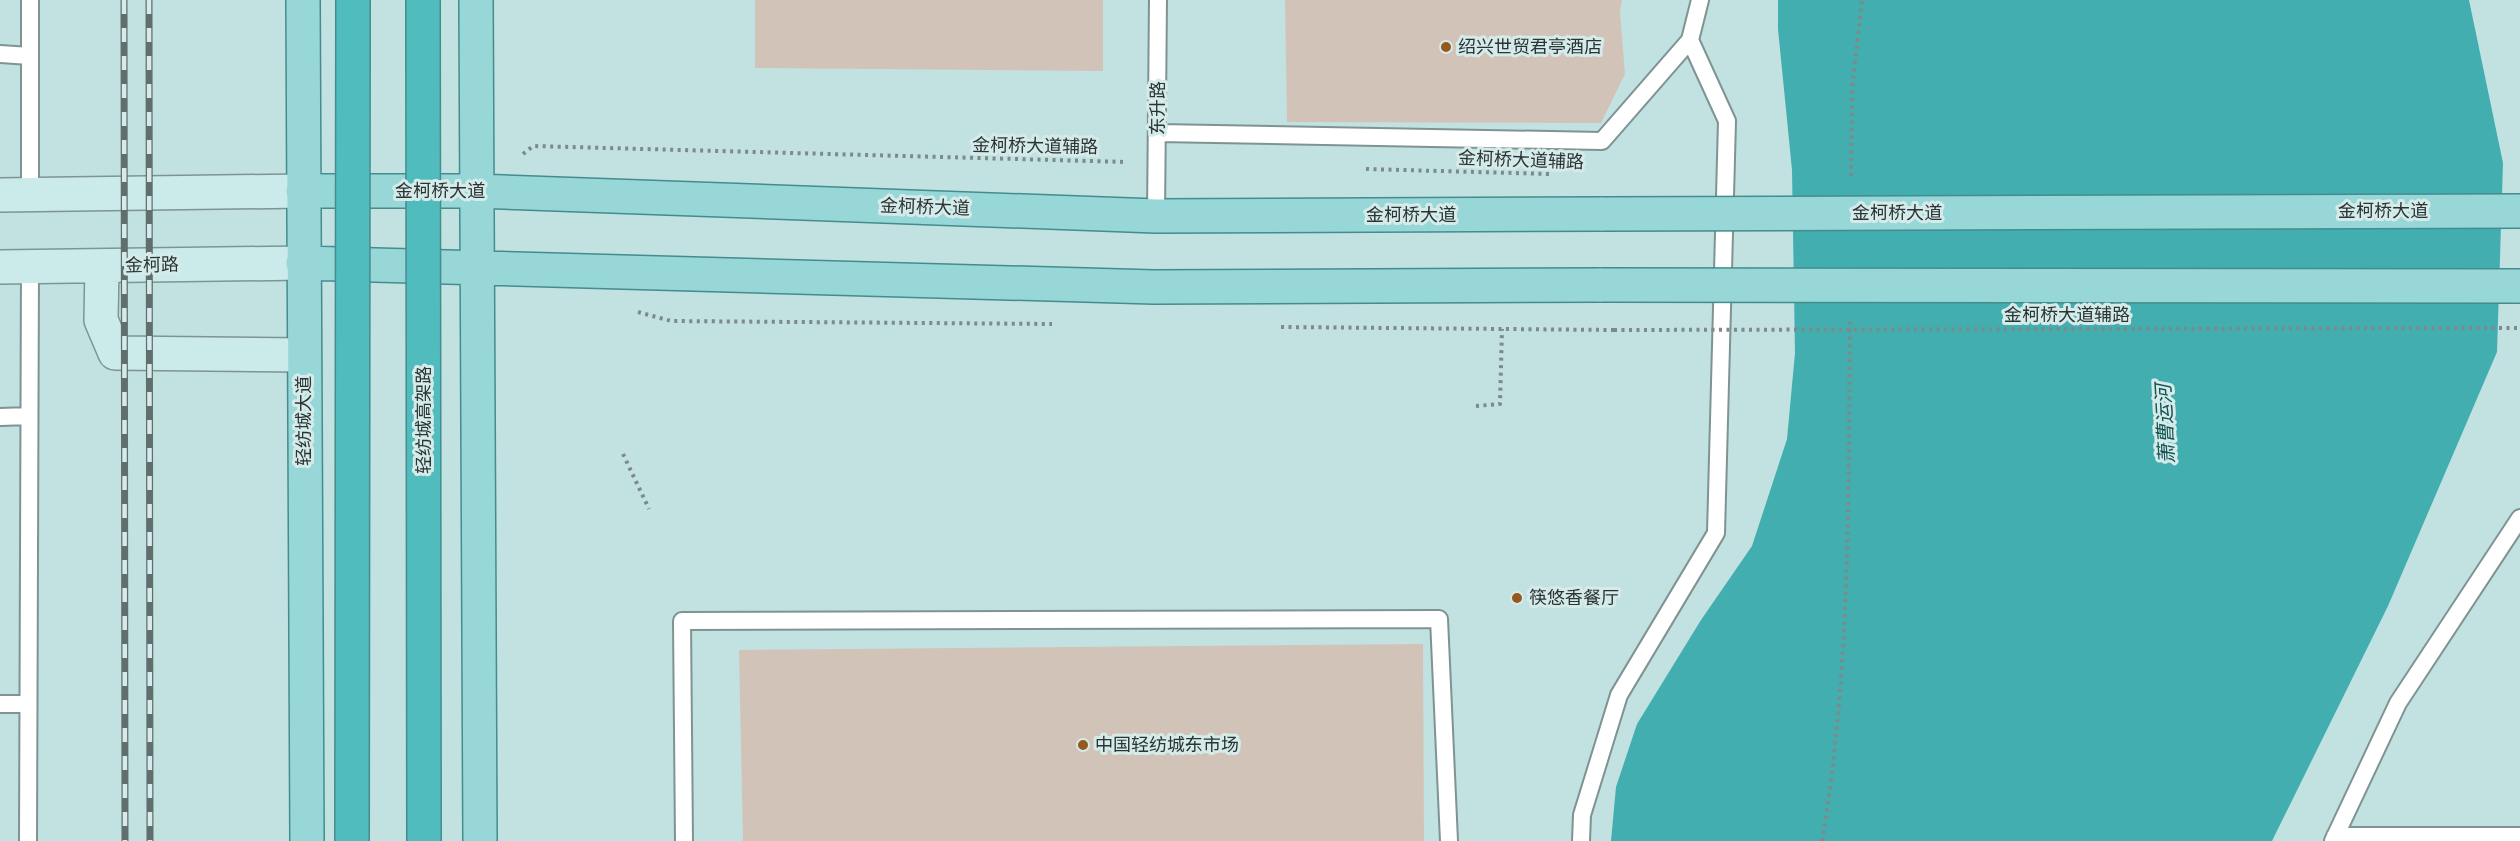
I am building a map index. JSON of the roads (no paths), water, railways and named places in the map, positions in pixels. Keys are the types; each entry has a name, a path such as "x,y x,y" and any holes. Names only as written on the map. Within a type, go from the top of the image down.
{"highway":[{"path":"352,841 353,0"},
{"name":"轻纺城高架路","path":"423,0 424,841"}],"main road":[{"name":"轻纺城大道","path":"303,0 307,841"},
{"path":"476,0 480,841"},
{"name":"金柯桥大道","path":"303,191 477,191 1156,216 2520,211"},
{"path":"15,195 303,191"},
{"path":"303,263 1154,287 2520,286"},
{"name":"金柯路","path":"15,267 303,263"},
{"path":"102,266 101,320 115,353 304,356"}],"lane":[{"path":"15,195 30,56 30,0"},
{"name":"东升路","path":"1156,216 1158,0"},
{"path":"1158,133 1602,141 1690,40 1700,0"},
{"path":"1581,841 1582,815 1619,695 1716,533 1727,121 1690,40"},
{"path":"0,54 30,56"},
{"path":"15,267 29,416 28,841"},
{"path":"0,417 29,416"},
{"path":"2520,518 2398,703 2334,839 2520,836"},
{"path":"684,841 682,621 1439,619 1449,841"},
{"path":"0,704 28,704"}],"water":[{"name":"萧曹运河","path":"1778,0 2469,0 2503,163 2497,352 2388,606 2272,841 1611,841 1616,787 1637,724 1701,620 1752,546 1787,439 1795,353 1792,170 1778,29"}],"railway":[{"path":"124,0 125,841"},
{"path":"149,0 150,841"}],"place":[{"name":"绍兴世贸君亭酒店","path":"1446,47"},
{"name":"筷悠香餐厅","path":"1517,598"},
{"name":"中国轻纺城·东市场","path":"1083,745"}]}
